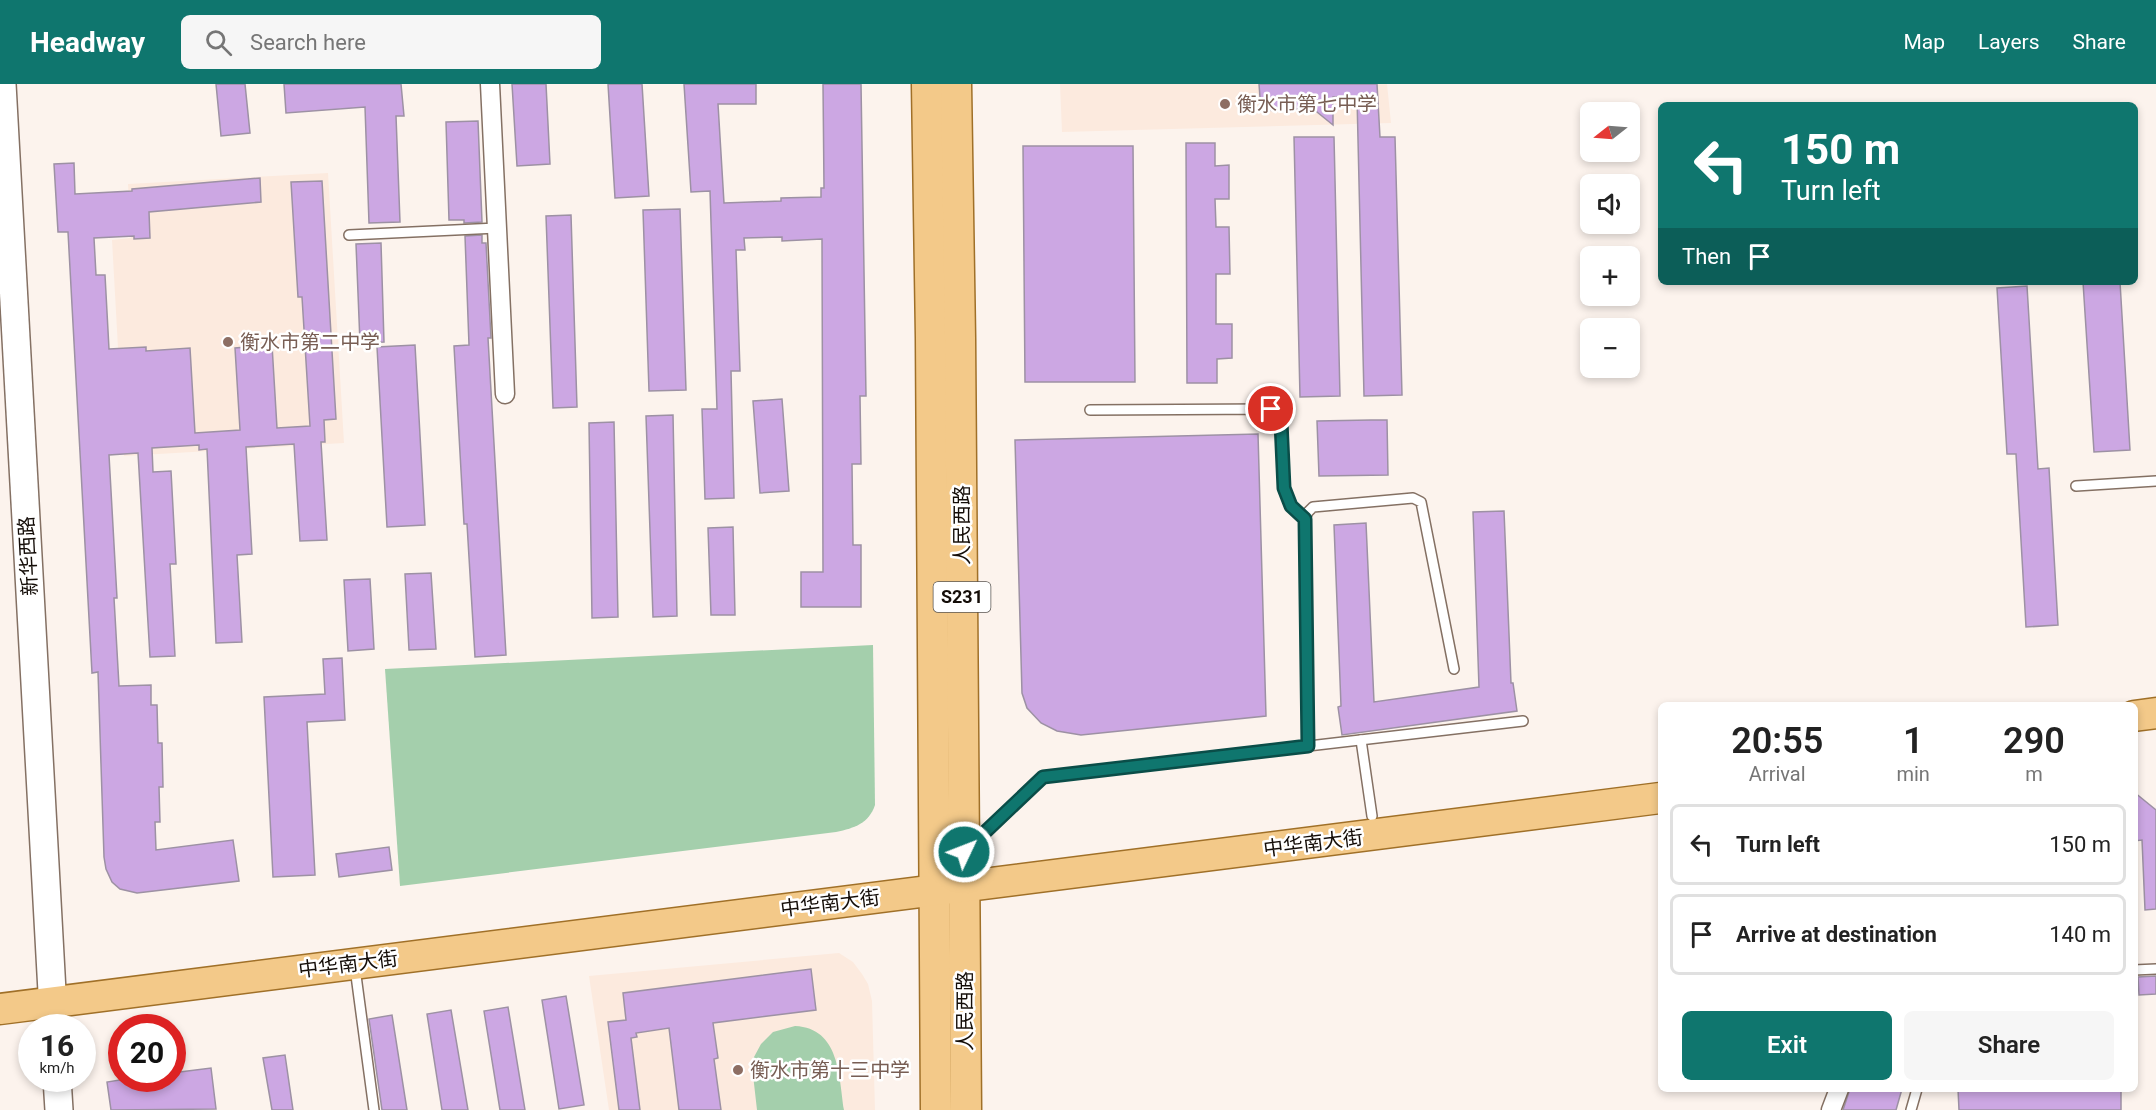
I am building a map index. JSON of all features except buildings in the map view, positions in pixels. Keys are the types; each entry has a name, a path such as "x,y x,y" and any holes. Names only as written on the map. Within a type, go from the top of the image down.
{"main road":[{"name":"人民西路","path":"927,84 936,1110"},
{"name":"人民西路","path":"956,84 966,1110"},
{"path":"2138,715 2156,713"},
{"path":"2138,734 2156,732"},
{"name":"中华南大街","path":"0,1009 53,1004 354,963 935,881 964,869 1658,779"},
{"name":"中华南大街","path":"964,869 1658,798"},
{"name":"中华南大街","path":"0,989 53,1004 935,881"}],"street":[{"name":"新华西路","path":"2,84 53,1004"},
{"path":"490,84 505,394"},
{"path":"58,1092 59,1110"},
{"path":"1831,1110 1838,1092"}],"lane":[{"path":"349,235 497,228"},
{"path":"1090,410 1271,409 1281,422 1284,488 1291,506 1305,519"},
{"path":"2076,486 2156,481"},
{"path":"1308,746 1305,519 1314,507 1413,498 1421,502 1454,669"},
{"path":"964,869 1043,777 1523,722"},
{"path":"1361,740 1372,816"},
{"path":"354,963 374,1110"},
{"path":"2138,970 2156,969"},
{"path":"1911,1110 1916,1092"}],"shaded area":[{"name":"衡水市第七中学","path":"1060,84 1387,84 1391,123 1062,132"},
{"name":"衡水市第二中学","path":"328,173 344,443 124,456 112,240 131,238 128,184"},
{"name":"衡水市第十三中学","path":"839,953 853,962 862,974 868,984 872,1001 875,1110 609,1110 589,976"}],"green space":[{"path":"873,645 875,805 869,816 855,826 836,832 400,886 385,669"},
{"path":"795,1026 810,1029 821,1035 829,1045 838,1069 844,1110 757,1110 752,1066 754,1057 761,1044 773,1032"}],"place":[{"name":"衡水市第七中学","path":"1225,104"},
{"name":"衡水市第二中学","path":"228,342"},
{"name":"衡水市第十三中学","path":"738,1070"}],"route":[{"path":"964,852 1043,777 1308,746 1305,519 1291,506 1284,488 1281,422 1271,409"}]}
